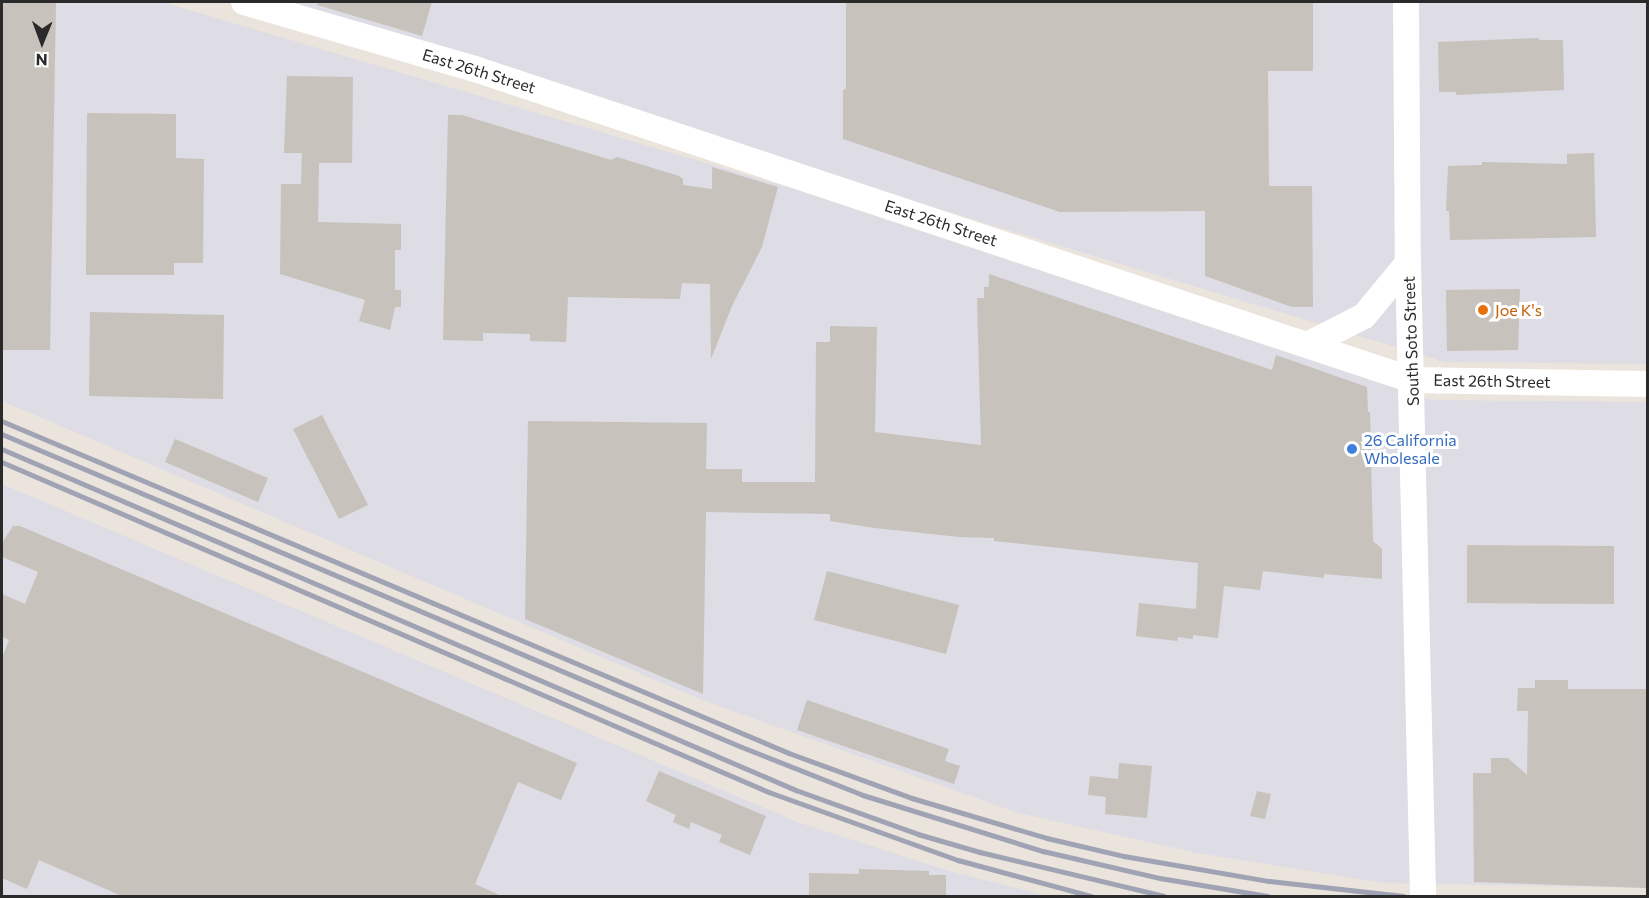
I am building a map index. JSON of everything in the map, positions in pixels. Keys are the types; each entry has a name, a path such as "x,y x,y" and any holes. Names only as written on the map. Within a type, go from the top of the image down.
{"street":[{"name":"East 26th Street","path":"244,2 478,70 1310,344 1412,380 1647,384"},
{"name":"South Soto Street","path":"1406,2 1408,263 1423,897"},
{"path":"1310,344 1364,316 1408,263"}],"shaded area":[{"path":"2,2 162,2 790,188 1431,400 1647,402 1647,888 1383,883 1197,853 1018,813 702,700 2,401"},
{"path":"254,2 1647,2 1647,364 1445,362"},
{"path":"2,484 800,823 949,871 1047,896 2,896"}],"building":[{"path":"2,2 56,2 50,350 2,350"},
{"path":"318,2 432,2 422,36 317,5"},
{"path":"846,2 1313,2 1313,71 1268,71 1269,186 1312,186 1313,307 1292,307 1205,276 1205,211 1060,212 843,139 843,90 846,89"},
{"path":"1539,38 1539,40 1563,40 1564,90 1456,95 1456,92 1439,92 1438,42"},
{"path":"287,76 353,77 352,163 319,163 318,222 401,224 401,250 395,250 395,290 401,290 401,307 395,307 390,330 359,321 365,300 280,274 281,184 301,184 302,153 284,153"},
{"path":"87,113 176,114 176,158 204,159 203,263 174,263 174,275 86,275"},
{"path":"448,115 462,115 611,160 617,157 679,176 683,179 683,185 712,189 712,167 778,187 762,247 732,306 711,359 710,284 682,283 680,299 568,297 566,342 530,341 530,334 483,333 483,341 443,340"},
{"path":"1594,153 1596,237 1450,240 1449,211 1446,211 1448,166 1482,165 1482,162 1567,164 1567,154"},
{"path":"989,274 1272,370 1276,355 1367,387 1368,412 1370,412 1373,541 1382,549 1382,579 1324,574 1324,578 1263,571 1260,590 1224,586 1218,638 1193,635 1193,639 1178,637 1177,641 1136,636 1139,603 1196,609 1198,563 994,541 994,538 959,537 875,528 830,521 830,514 706,512 703,694 525,619 528,421 707,423 706,469 742,469 742,482 815,482 816,342 830,342 830,326 877,327 875,432 981,445 977,298 984,298 984,287 989,287"},
{"name":"Joe K's","path":"1520,289 1518,350 1447,351 1446,290"},
{"path":"90,312 224,315 223,399 89,396"},
{"path":"322,415 368,505 339,519 293,429"},
{"path":"175,439 268,478 258,502 165,462"},
{"path":"13,526 20,526 577,763 561,800 518,782 475,884 504,897 124,897 39,860 27,889 2,878 2,658 9,640 2,637 2,594 25,604 38,572 2,557 2,543"},
{"path":"1467,545 1614,546 1614,604 1467,603"},
{"path":"827,571 959,605 946,654 814,620"},
{"path":"1535,680 1568,680 1568,689 1647,689 1647,888 1474,882 1473,773 1491,773 1491,758 1508,758 1527,775 1528,711 1517,711 1518,688 1535,688"},
{"path":"807,700 949,749 945,761 960,766 954,784 797,730"},
{"path":"1119,763 1152,766 1147,818 1105,814 1106,797 1088,795 1090,776 1118,779"},
{"path":"659,771 766,816 750,855 719,842 722,835 691,822 689,829 673,822 676,815 646,801"},
{"path":"1257,791 1271,794 1265,819 1250,816"},
{"path":"859,869 929,871 929,875 946,875 946,897 809,897 809,873 859,874"}],"railway":[{"path":"2,421 789,753 912,798 1047,838 1124,856 1269,881 1403,896"},
{"path":"2,434 742,747 863,795 1043,851 1160,878 1267,896"},
{"path":"2,449 796,790 918,834 980,852 1164,896"},
{"path":"2,462 769,792 958,860 1091,896"}],"place":[{"name":"Joe K's","path":"1483,310"},
{"name":"26 California Wholesale","path":"1352,449"}]}
